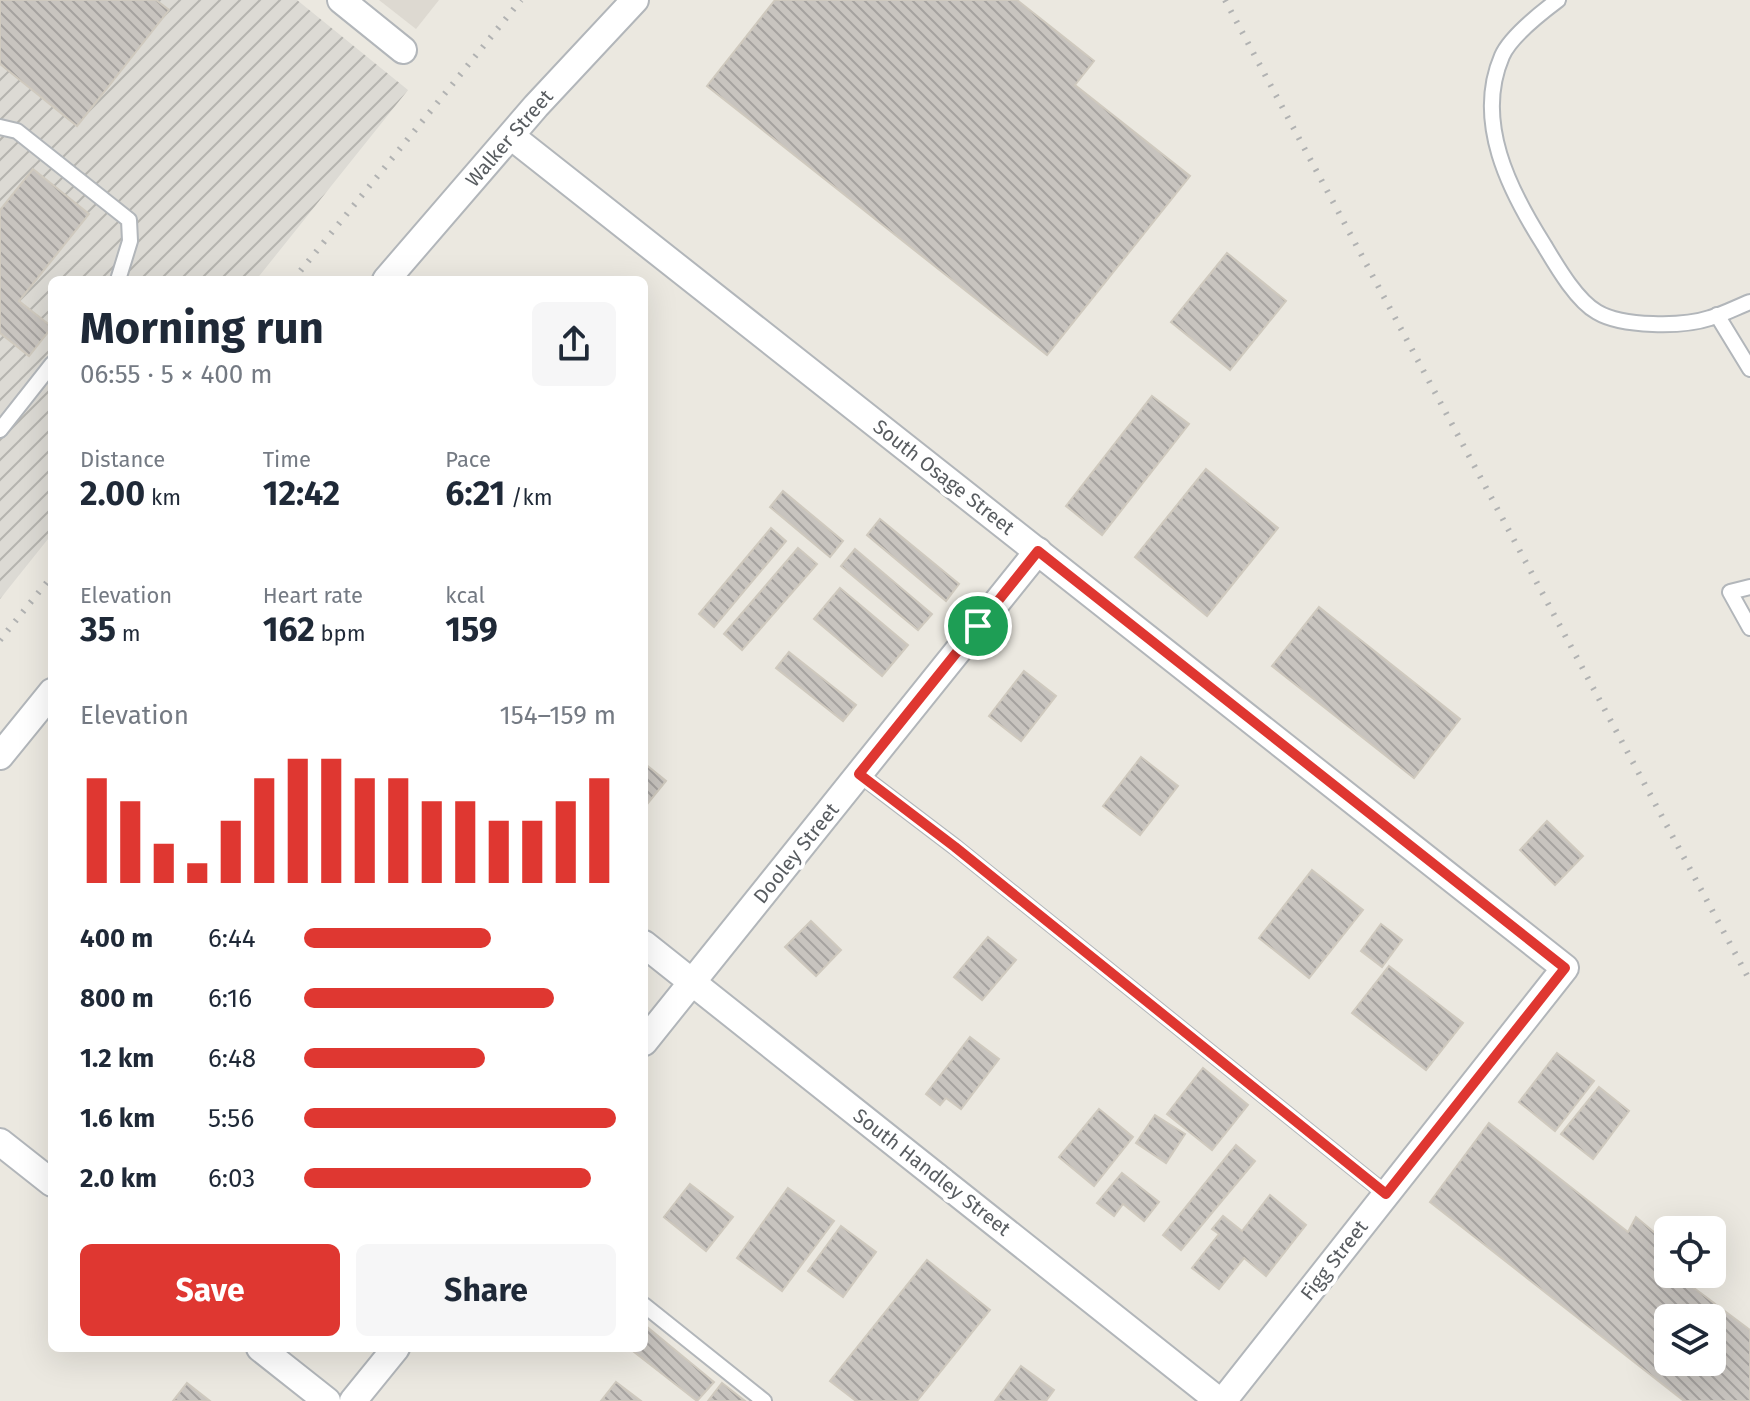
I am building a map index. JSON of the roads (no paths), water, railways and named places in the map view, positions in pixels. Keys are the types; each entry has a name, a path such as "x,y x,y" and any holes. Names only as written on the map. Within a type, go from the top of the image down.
{"street":[{"path":"341,0 403,50"},
{"name":"Walker Street","path":"389,276 635,0"},
{"name":"South Osage Street","path":"511,136 1565,968"},
{"name":"Dooley Street","path":"648,1037 1038,551"},
{"path":"0,756 48,697"},
{"name":"South Handley Street","path":"648,947 1221,1401"},
{"name":"Figg Street","path":"1221,1401 1565,968"},
{"path":"0,1142 48,1180"},
{"path":"265,1352 327,1401"},
{"path":"353,1401 393,1352"}],"lane":[{"path":"1558,0 1539,15 1503,54 1491,99 1496,144 1519,205 1567,281 1596,312 1640,325 1708,319 1750,302"},
{"path":"0,127 17,131 129,220 130,241 119,276"},
{"path":"1717,315 1750,369"},
{"path":"0,430 48,369"},
{"path":"1750,587 1730,592 1750,628"},
{"path":"859,774 967,857 1386,1194"},
{"path":"648,1308 764,1401"}],"railway":[{"path":"296,276 521,0"},
{"path":"1225,0 1750,981"},
{"path":"0,640 48,581"}]}
